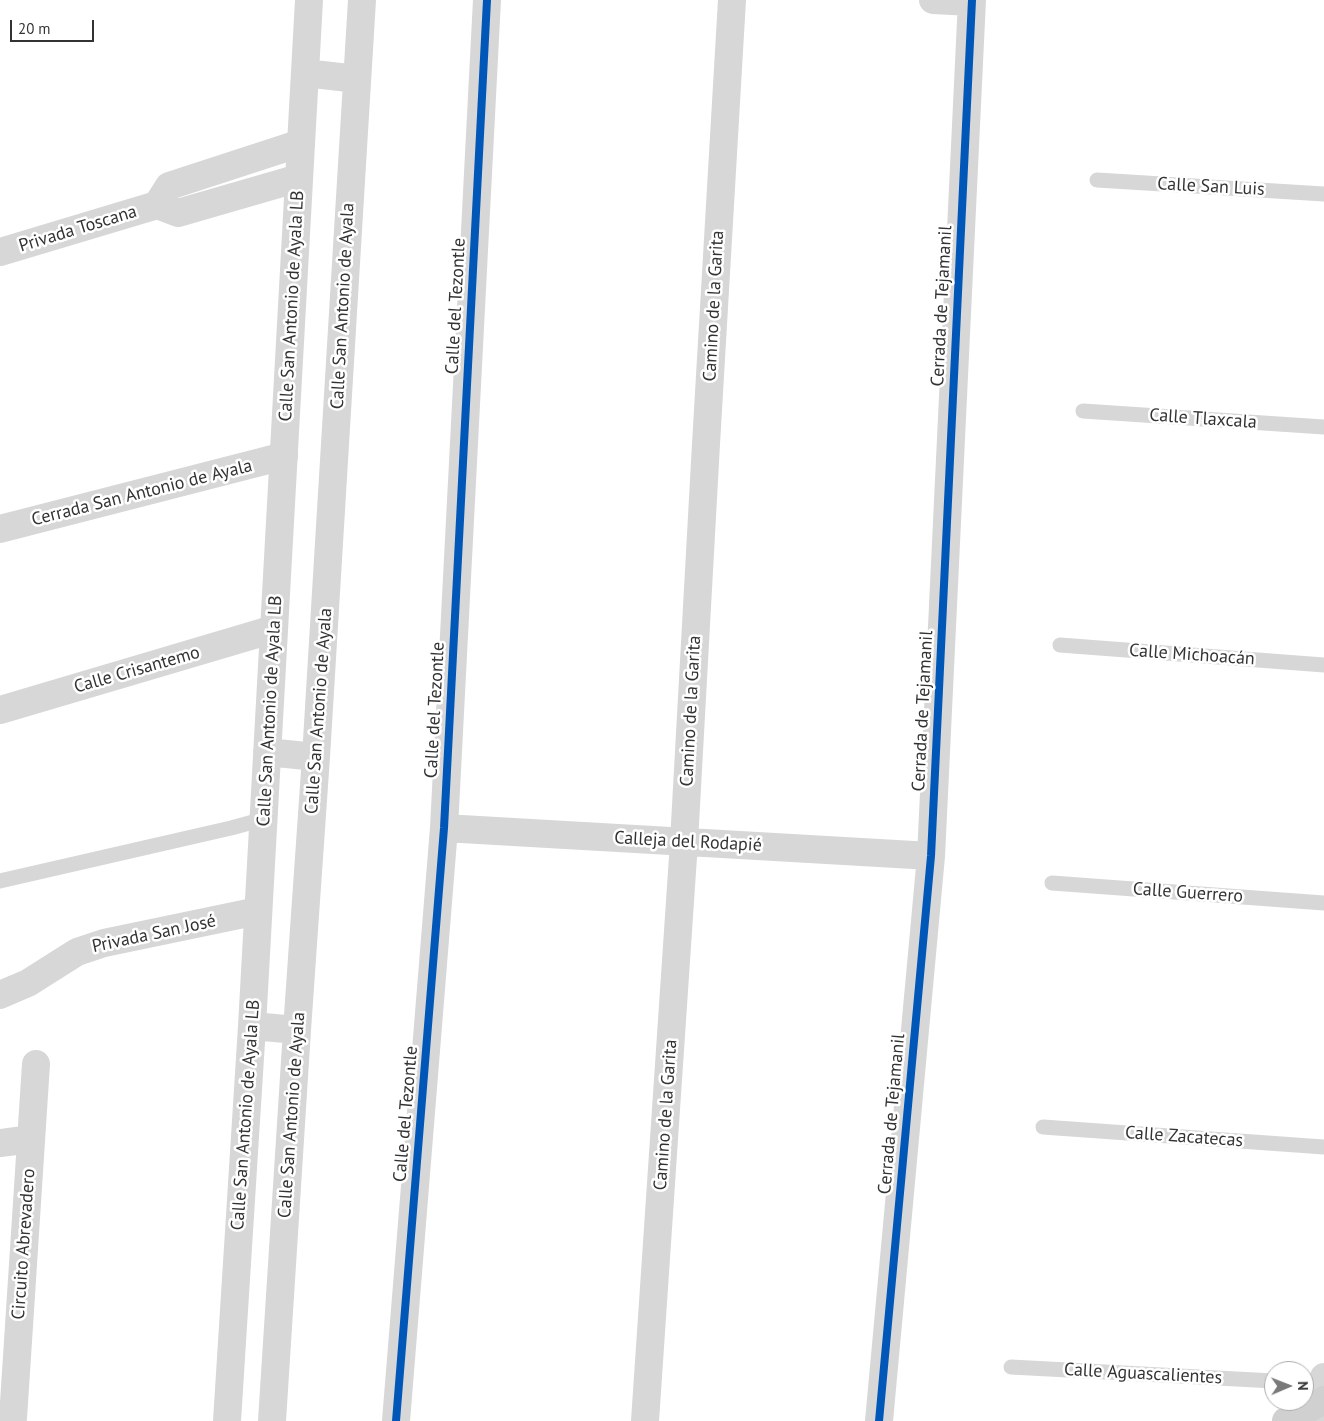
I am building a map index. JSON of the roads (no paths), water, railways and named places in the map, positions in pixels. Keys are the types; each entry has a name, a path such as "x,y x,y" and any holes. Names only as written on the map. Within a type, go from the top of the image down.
{"main road":[{"path":"1286,1421 1320,1394"}],"street":[{"name":"Calle San Antonio de Ayala LB","path":"227,1421 264,819 309,0"},
{"name":"Calle San Antonio de Ayala","path":"272,1421 316,757 362,0"},
{"name":"Calle del Tezontle","path":"396,1421 444,828 487,0"},
{"name":"Camino de la Garita","path":"645,1421 684,842 732,0"},
{"path":"933,0 971,1"},
{"name":"Cerrada de Tejamanil","path":"879,1421 931,856 971,1"},
{"path":"305,73 357,79"},
{"name":"Privada Toscana","path":"157,205 169,186 301,144"},
{"name":"Privada Toscana","path":"0,252 157,205 178,213 299,178"},
{"name":"Cerrada San Antonio de Ayala","path":"0,529 284,456"},
{"name":"Calle Crisantemo","path":"0,710 274,629"},
{"path":"267,752 316,757"},
{"name":"Calleja del Rodapié","path":"444,828 931,856"},
{"name":"Privada San José","path":"0,995 28,983 77,952 104,943 258,911"},
{"path":"252,1026 297,1030"},
{"name":"Circuito Abrevadero","path":"13,1418 9,1351 31,1139 36,1064"},
{"path":"0,1143 31,1139"}],"lane":[{"name":"Calle San Luis","path":"1097,180 1324,194"},
{"name":"Calle Tlaxcala","path":"1083,410 1324,427"},
{"name":"Calle Michoacán","path":"1060,645 1324,665"},
{"path":"0,881 264,819"},
{"name":"Calle Guerrero","path":"1052,883 1324,903"},
{"name":"Calle Zacatecas","path":"1043,1127 1324,1147"},
{"name":"Calle Aguascalientes","path":"1011,1367 1264,1380"}]}
